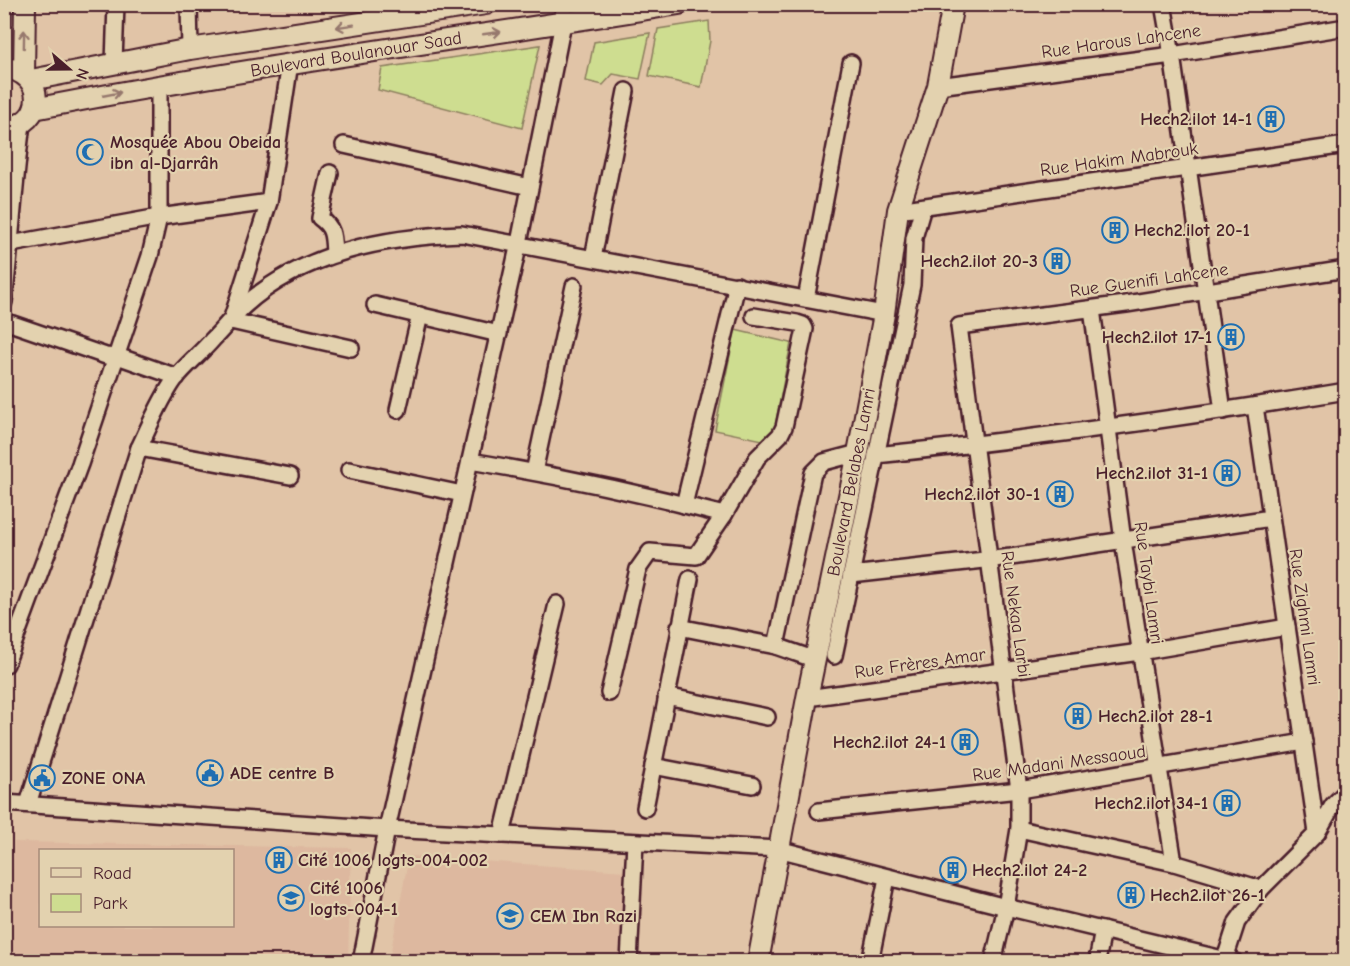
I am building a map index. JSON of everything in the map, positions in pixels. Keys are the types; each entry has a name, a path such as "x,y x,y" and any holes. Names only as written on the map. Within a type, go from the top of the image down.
{"main road":[{"path":"25,4 27,77"},
{"name":"Boulevard Boulanouar Saad","path":"27,77 486,4"},
{"name":"Boulevard Boulanouar Saad","path":"20,120 159,84 564,14 679,4"},
{"name":"Boulevard Belabes Lamri","path":"758,962 807,698 825,658 867,454 898,210 938,86 953,4"},
{"path":"4,68 15,69 27,77 35,89 36,99 20,120"}],"street":[{"path":"114,63 116,4"},
{"path":"189,4 189,50"},
{"path":"1163,4 1223,411"},
{"path":"362,962 387,830 519,243 564,14"},
{"name":"Rue Harous Lahcene","path":"938,86 1172,55 1346,27"},
{"path":"231,321 269,202 290,63"},
{"path":"806,299 851,63"},
{"path":"4,664 6,664 80,464 150,256 159,217 159,84"},
{"path":"592,258 626,91"},
{"path":"4,302 11,243 20,120"},
{"path":"344,145 530,188"},
{"name":"Rue Hakim Mabrouk","path":"898,210 1346,145"},
{"path":"330,173 320,218 328,224 332,233 334,254"},
{"path":"11,243 159,217 269,202"},
{"path":"679,627 825,658 851,575 867,454 912,285 914,238 923,207"},
{"path":"28,804 139,448 163,397 177,377 243,306 297,269 334,254 390,241 462,234 884,314"},
{"name":"Rue Guenifi Lahcene","path":"958,326 1092,309 1346,269"},
{"path":"684,504 736,285"},
{"path":"534,472 574,286"},
{"path":"375,305 499,334"},
{"name":"Rue Taybi Lamri","path":"1092,309 1123,541 1174,862"},
{"path":"398,410 420,315"},
{"path":"609,693 638,569 650,552 696,556 724,515 757,458 780,435 784,427 805,330 803,325 797,323 754,316"},
{"path":"4,321 106,356 123,358 177,377"},
{"path":"231,321 351,348"},
{"name":"Rue Nekaa Larbi","path":"958,326 1019,790 1019,830 1006,907 993,962"},
{"path":"776,646 813,473 824,462 867,454 975,445 1223,411 1346,391"},
{"name":"Rue Zighmi Lamri","path":"1255,406 1317,833"},
{"path":"139,448 290,476"},
{"path":"470,461 534,472 684,504 724,515"},
{"path":"349,470 462,494"},
{"path":"851,575 1123,541 1271,518"},
{"path":"645,808 690,579"},
{"path":"502,835 557,604"},
{"name":"Rue Frères Amar","path":"807,698 1140,652 1287,627"},
{"path":"666,696 767,717"},
{"name":"Rue Madani Messaoud","path":"819,811 1019,790 1304,742"},
{"path":"653,766 752,785"},
{"path":"4,803 387,830 778,849 1227,961 1238,922 1261,889 1317,833 1333,805 1346,792"},
{"path":"1019,830 1174,862 1261,889"},
{"path":"629,962 635,842"},
{"path":"870,962 887,878"},
{"path":"1097,962 1103,930"}],"shaded area":[{"name":"Cité 1006 logts-004-1","path":"14,842 351,848 348,961 5,961 5,871 12,869"},
{"name":"CEM Ibn Razi","path":"409,856 625,871 620,961 389,961"}],"green space":[{"path":"709,21 710,41 701,87 649,76 658,29"},
{"path":"650,33 640,79 613,74 603,85 586,81 594,42"},
{"path":"540,45 522,128 378,90 382,68"},
{"path":"735,330 791,343 772,442 715,430"}],"place":[{"name":"Hech2.ilot 14-1","path":"1271,119"},
{"name":"Mosquée Abou Obeida ibn al-Djarrâh","path":"90,152"},
{"name":"Hech2.ilot 20-1","path":"1115,230"},
{"name":"Hech2.ilot 20-3","path":"1057,261"},
{"name":"Hech2.ilot 17-1","path":"1231,337"},
{"name":"Hech2.ilot 31-1","path":"1227,473"},
{"name":"Hech2.ilot 30-1","path":"1060,494"},
{"name":"Hech2.ilot 28-1","path":"1078,716"},
{"name":"Hech2.ilot 24-1","path":"965,742"},
{"name":"ADE centre B","path":"210,773"},
{"name":"ZONE ONA","path":"42,778"},
{"name":"Hech2.ilot 34-1","path":"1227,803"},
{"name":"Cité 1006 logts-004-002","path":"279,860"},
{"name":"Hech2.ilot 24-2","path":"953,870"},
{"name":"Hech2.ilot 26-1","path":"1131,895"},
{"name":"Cité 1006 logts-004-1","path":"291,898"},
{"name":"CEM Ibn Razi","path":"510,916"}]}
